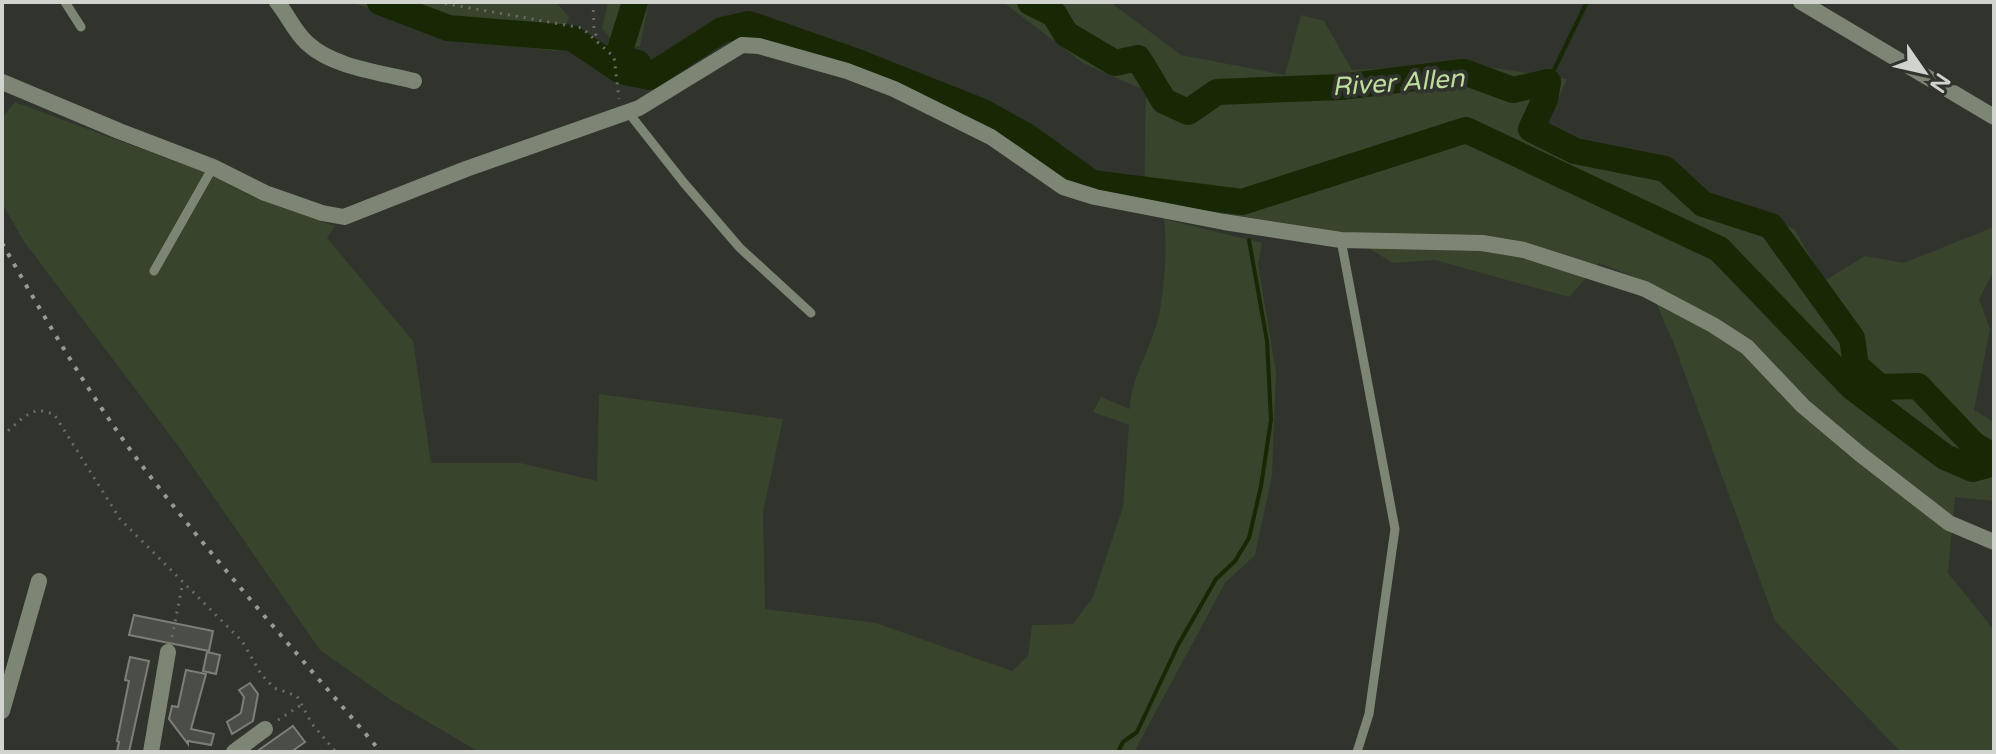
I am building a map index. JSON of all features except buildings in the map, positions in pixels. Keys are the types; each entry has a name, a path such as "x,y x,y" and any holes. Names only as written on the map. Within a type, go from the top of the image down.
{"street":[{"path":"277,2 298,34 326,56 414,81"},
{"path":"1801,2 1994,117"},
{"path":"2,82 213,167 265,193 322,213 344,217 466,169 639,108 742,45 759,46 847,71 894,89 991,137 1063,187 1095,197 1224,222 1341,240 1482,243 1524,250 1645,289 1747,347 1803,406 1860,454 1949,523 1994,542"},
{"path":"2,711 39,581"},
{"path":"153,752 168,652"},
{"path":"237,751 265,729"}],"lane":[{"path":"65,2 81,27"},
{"path":"625,113 740,248 811,313"},
{"path":"154,271 213,167"},
{"path":"1341,240 1395,529 1369,714 1357,752"}],"path":[{"path":"437,2 582,28 614,57 625,113"},
{"path":"593,2 594,29 599,43"},
{"path":"2,436 25,416 38,410 54,414 120,519 242,641 268,683 277,690 297,696 312,724 336,752"},
{"path":"168,652 183,582"},
{"path":"265,729 301,705"}],"green space":[{"path":"351,2 556,2 569,17 557,51 456,39"},
{"path":"608,2 649,2 640,46 620,50 602,28"},
{"path":"1003,2 1110,2 1181,55 1285,75 1301,15 1324,21 1352,70 1468,64 1567,79 1539,141 1671,164 1693,210 1765,213 1795,230 1824,281 1865,256 1904,263 1994,227 1994,271 1979,299 1990,329 1974,410 1994,422 1994,501 1955,497 1948,573 1994,630 1994,752 1901,752 1775,621 1674,344 1647,282 1599,263 1569,297 1435,260 1393,263 1342,232 1144,201 1146,91 1083,63"},
{"path":"15,102 214,176 278,206 335,226 327,238 413,341 431,463 520,463 597,481 599,394 783,419 763,512 765,609 876,623 1012,671 1028,656 1032,625 1073,624 1093,597 1123,507 1129,425 1093,412 1101,397 1130,409 1133,387 1159,316 1165,258 1164,219 1262,243 1258,264 1276,373 1272,475 1255,555 1225,583 1134,752 479,752 391,700 320,650 179,447 23,240 2,203 2,118"}],"waterway":[{"path":"380,2 448,28 572,38 621,71 649,77 722,30 749,24 855,61 981,111 1028,137 1092,183 1242,202 1466,130 1719,249 1852,387 1945,457 1973,469 1994,463"},
{"path":"635,2 620,50 623,59 638,63 637,71"},
{"name":"River Allen","path":"1030,2 1054,14 1066,34 1115,63 1138,58 1164,101 1188,112 1217,92 1341,87 1464,72 1513,90 1548,82 1545,99 1531,129 1575,151 1665,169 1703,204 1771,226 1852,338 1856,366 1880,387 1918,386 1973,444 1994,457"},
{"path":"1548,82 1587,2"},
{"path":"1242,202 1244,212"},
{"path":"1118,752 1123,742 1137,732 1178,645 1216,579 1235,561 1249,538 1271,420 1267,341 1249,240"}],"railway":[{"path":"2,243 83,380 137,459 226,571 381,752"}]}
